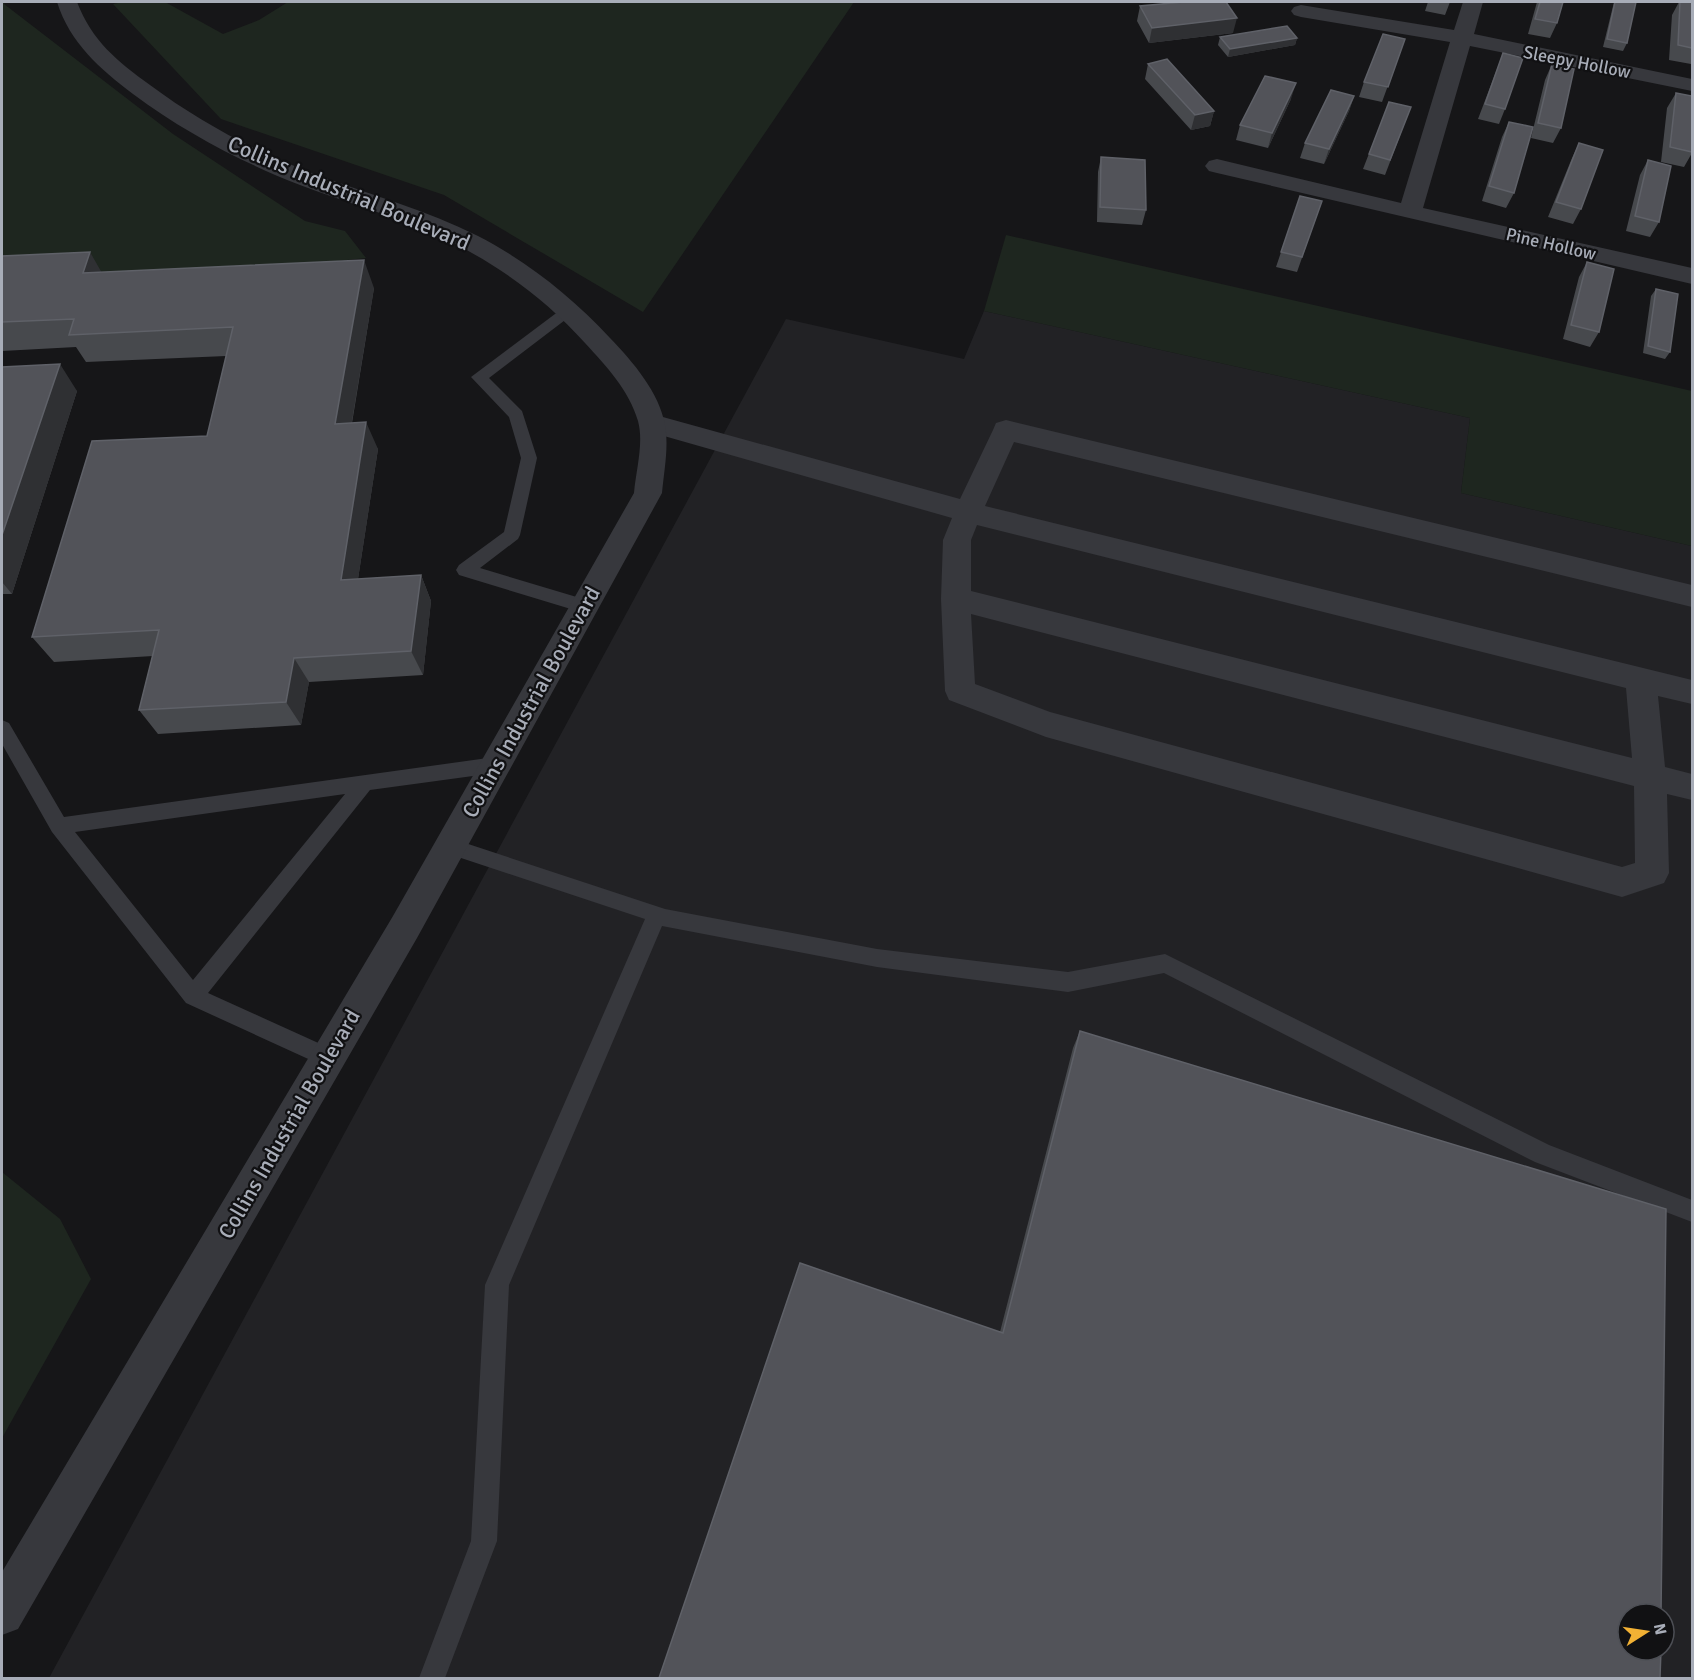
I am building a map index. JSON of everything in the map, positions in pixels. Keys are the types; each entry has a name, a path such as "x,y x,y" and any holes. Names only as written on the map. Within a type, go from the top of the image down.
{"street":[{"name":"Collins Industrial Boulevard","path":"2,1613 328,1058 648,493 652,423 638,388 587,328 526,277 458,236 421,220 341,193 273,166 199,128 153,99 107,63 88,44 75,24 67,2"},
{"path":"1410,213 1473,2"},
{"path":"1301,11 1462,38"},
{"name":"Sleepy Hollow","path":"1462,38 1692,85"},
{"name":"Pine Hollow","path":"1217,166 1410,213 1692,276"},
{"path":"652,423 968,512 1692,692"},
{"path":"1641,680 1650,776 1652,873 1622,882 1046,724 960,691 956,599 957,540 1006,430 1692,596"},
{"path":"956,599 1692,787"}],"lane":[{"path":"568,311 479,377 516,415 529,458 512,535 465,570 584,606"},
{"path":"2,728 58,826 193,996 328,1058"},
{"path":"58,826 495,765"},
{"path":"193,996 365,783"},
{"path":"450,846 657,914 656,916 877,958 1068,982 1165,963 1543,1154 1692,1211"},
{"path":"432,1678 484,1541 497,1285 656,916"}],"shaded area":[{"path":"2,2 5,2 4,4 173,134 305,221 345,231 366,258 2,297"},
{"path":"165,2 223,34 259,20 288,2 854,2 643,312 444,195 221,119 113,4"},
{"path":"1006,235 1692,391 1692,546 1461,493 1470,418 984,311"},
{"path":"984,311 1470,418 1461,493 1692,546 1692,1678 49,1678 786,319 964,359"},
{"path":"2,1172 60,1219 91,1279 2,1438"}],"building":[{"path":"1183,2 1226,2 1237,18 1152,28 1140,6"},
{"path":"1540,2 1563,2 1557,23 1535,19"},
{"path":"1615,2 1636,2 1627,43 1607,39"},
{"path":"1680,2 1692,2 1692,48 1678,45"},
{"path":"1287,26 1297,38 1230,49 1220,37"},
{"path":"1383,34 1405,39 1388,87 1364,82"},
{"path":"1503,53 1523,58 1505,109 1485,104"},
{"path":"1167,59 1214,111 1195,115 1148,64"},
{"path":"1552,64 1574,69 1561,128 1538,123"},
{"path":"1265,76 1296,83 1272,133 1240,125"},
{"path":"1331,90 1354,96 1329,149 1305,143"},
{"path":"1676,93 1692,96 1692,152 1670,147"},
{"path":"1389,102 1411,107 1390,160 1369,154"},
{"path":"1509,122 1533,127 1514,193 1489,186"},
{"path":"1579,143 1603,150 1581,209 1556,202"},
{"path":"1101,157 1145,160 1146,210 1100,207"},
{"path":"1648,160 1671,166 1659,222 1635,216"},
{"path":"1300,196 1322,201 1302,257 1281,252"},
{"path":"90,252 83,273 364,260 335,424 366,422 341,580 421,575 411,651 294,658 286,702 139,710 159,630 32,637 92,441 207,436 233,327 69,335 74,319 2,322 2,256"},
{"path":"1587,262 1614,269 1599,332 1571,325"},
{"path":"1656,289 1678,294 1670,352 1648,346"},
{"path":"60,364 2,535 2,367"},
{"path":"1080,1031 1666,1209 1661,1602 1616,1602 1616,1662 1661,1662 1660,1678 659,1678 800,1263 1003,1333"}]}
